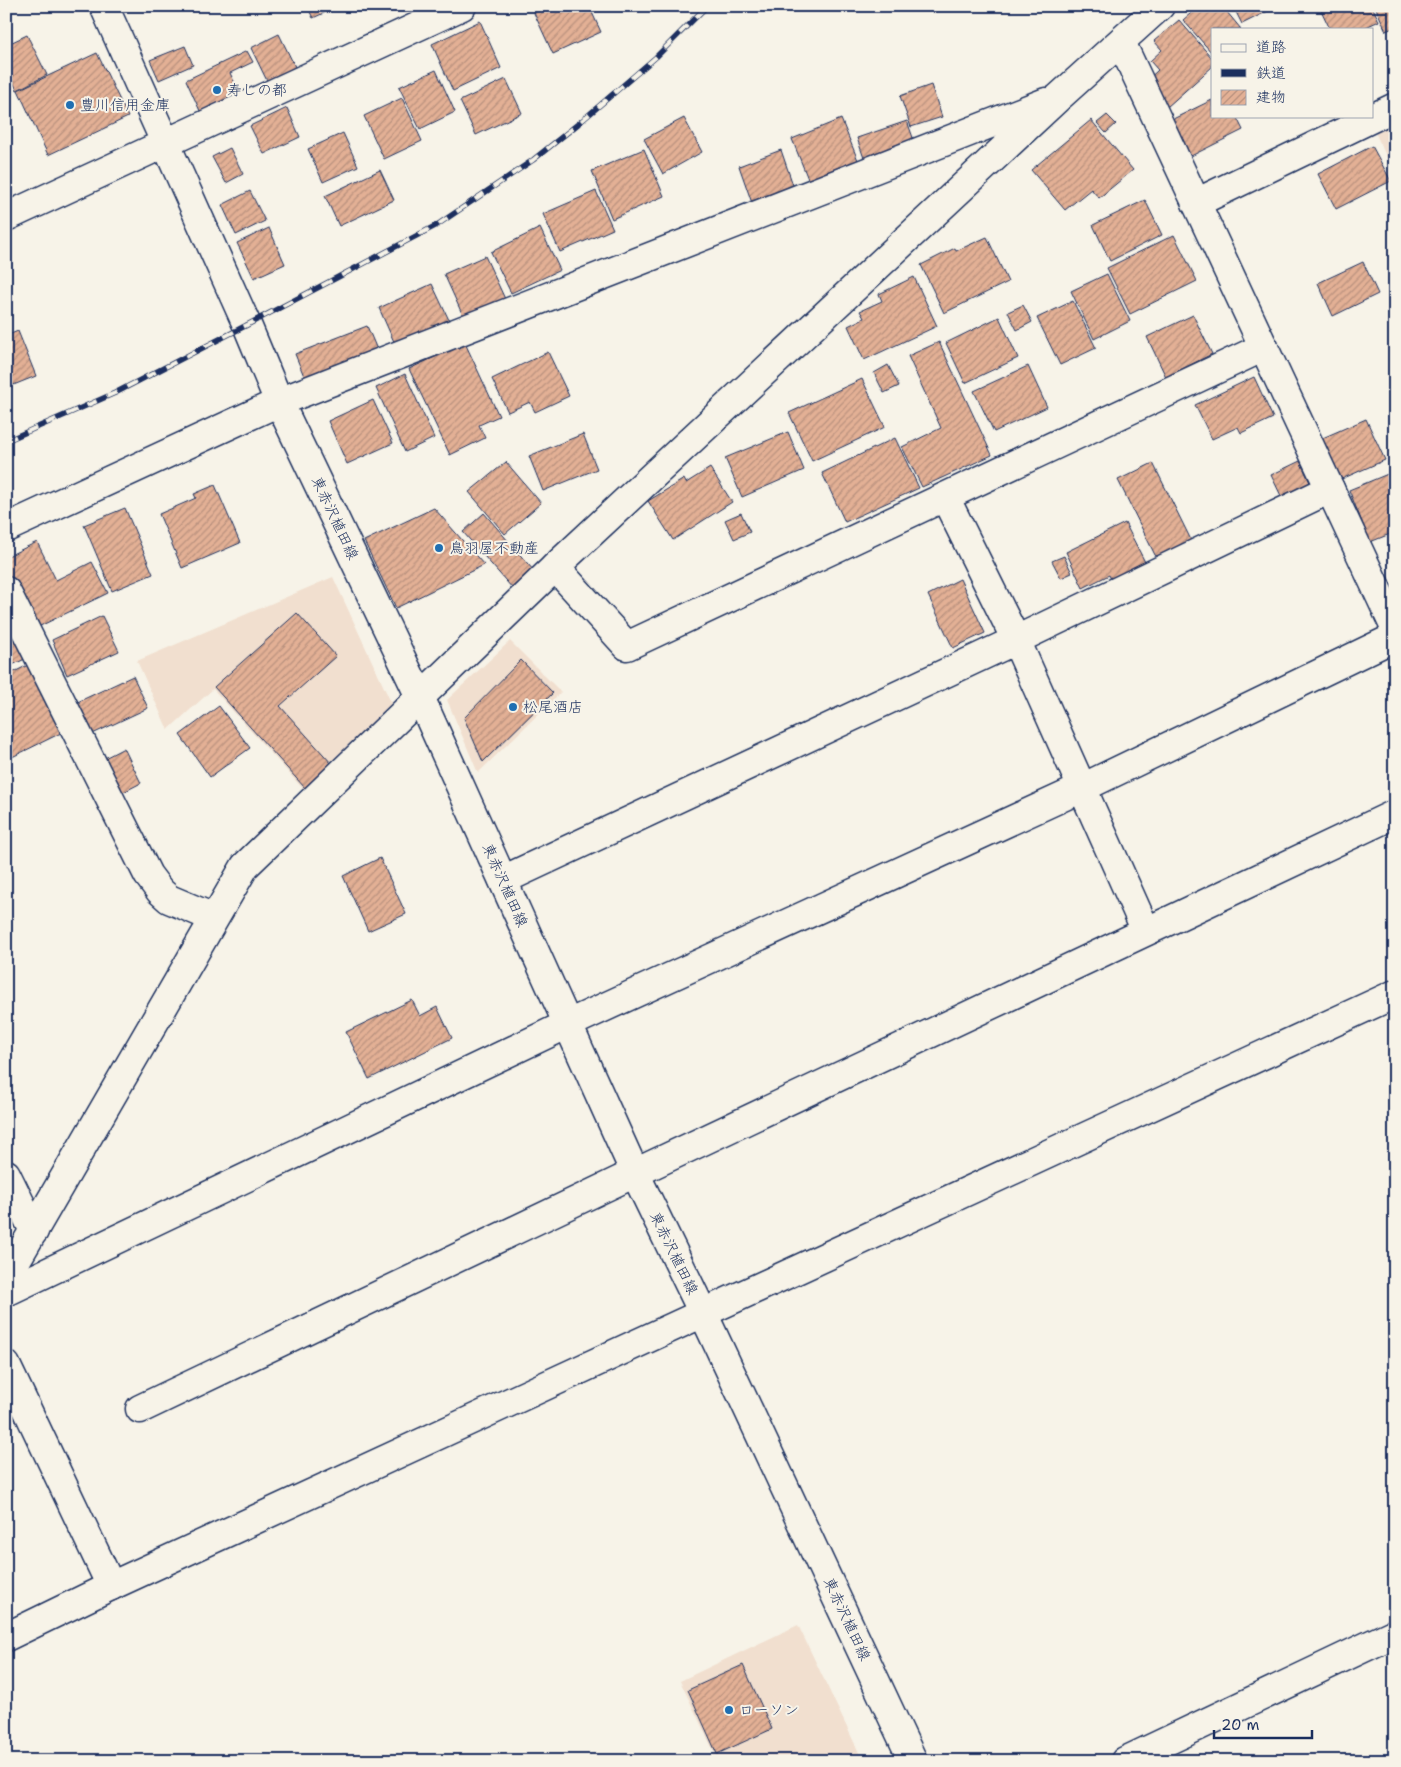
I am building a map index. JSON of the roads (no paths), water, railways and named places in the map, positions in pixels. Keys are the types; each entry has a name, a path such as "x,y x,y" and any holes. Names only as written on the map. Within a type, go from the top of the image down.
{"street":[{"name":"東赤沢植田線","path":"104,6 279,402 420,698 634,1173 913,1761"},
{"path":"6,217 462,6"},
{"path":"6,1278 245,866 555,567 1059,97 1160,6"},
{"path":"1121,42 1395,628"},
{"path":"6,528 279,402 1059,97"},
{"path":"1374,117 1395,107"},
{"path":"1196,203 1372,118"},
{"path":"555,567 626,646 1264,347"},
{"path":"503,880 1016,640 1330,489"},
{"path":"945,497 1016,640 1146,931"},
{"path":"6,591 148,875 160,891 169,899 214,918"},
{"path":"6,1292 568,1024 1082,788 1395,637"},
{"path":"140,1409 634,1173 1395,814"},
{"path":"6,1637 111,1586 1395,994"},
{"path":"6,1174 34,1231"},
{"path":"6,1365 111,1586"},
{"path":"1125,1761 1395,1634"}],"railway":[{"path":"6,441 115,393 437,225 533,160 578,124 656,57 707,6"}],"place":[{"name":"寿しの都","path":"217,90"},
{"name":"豊川信用金庫","path":"70,105"},
{"name":"鳥羽屋不動産","path":"439,548"},
{"name":"松尾酒店","path":"513,707"},
{"name":"ローソン","path":"729,1710"}]}
